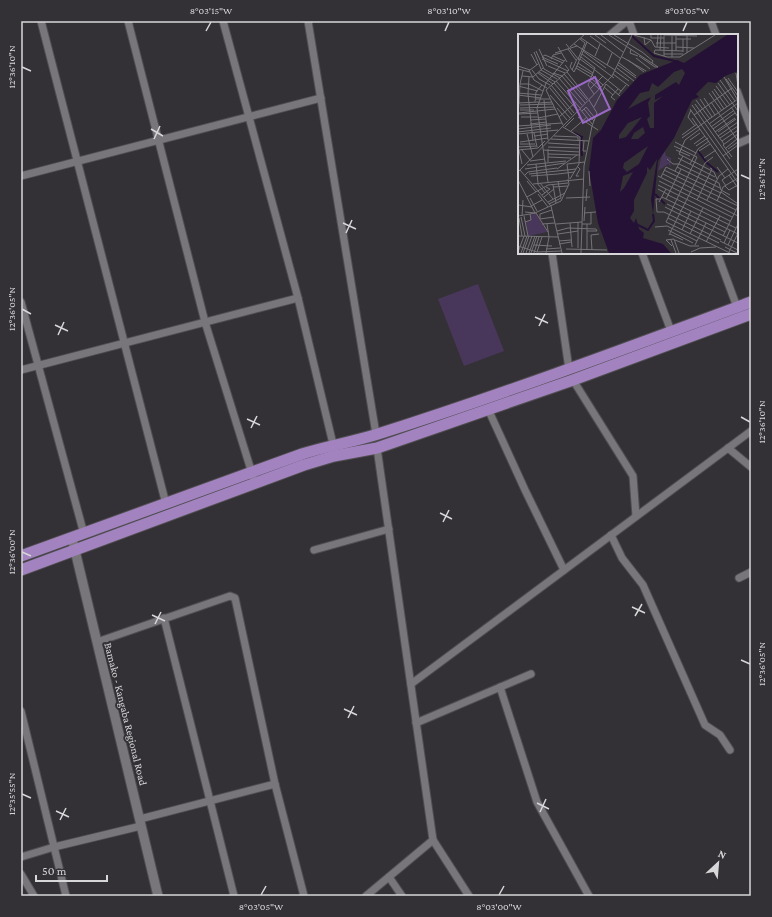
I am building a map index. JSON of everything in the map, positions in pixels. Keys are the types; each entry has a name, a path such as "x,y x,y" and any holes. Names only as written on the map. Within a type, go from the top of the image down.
{"highway":[{"path":"21,556 251,472 333,444 376,434 569,369 751,302"},
{"path":"21,570 312,463 377,448 572,380 751,314"}],"street":[{"path":"41,21 166,504"},
{"path":"128,21 205,322 255,483"},
{"path":"223,21 298,298 333,444"},
{"path":"308,21 376,434"},
{"path":"611,34 628,21 634,34"},
{"path":"711,21 716,34"},
{"path":"738,94 751,129"},
{"path":"21,176 320,98"},
{"path":"738,144 751,138"},
{"path":"552,254 569,369"},
{"path":"642,254 671,332"},
{"path":"717,254 737,307"},
{"path":"21,370 298,298"},
{"path":"21,302 37,366 84,534"},
{"path":"572,380 632,476 636,516"},
{"path":"488,409 564,570"},
{"path":"411,684 751,431"},
{"path":"377,448 433,840 469,896"},
{"path":"728,448 751,467"},
{"path":"314,550 389,529"},
{"path":"611,535 622,558 643,585 705,726 720,735 730,750"},
{"name":"Bamako - Kangaba Regional Road","path":"72,538 158,896"},
{"path":"739,578 751,572"},
{"path":"96,642 230,596 235,598 275,784 304,896"},
{"path":"164,618 234,896"},
{"path":"416,723 531,674"},
{"path":"500,687 537,802 589,896"},
{"path":"21,711 22,723 66,896"},
{"path":"21,857 140,823 210,801 275,784"},
{"path":"366,896 433,840"},
{"path":"21,874 34,896"},
{"path":"389,877 402,896"}],"shaded area":[{"path":"478,284 504,351 464,366 438,299"}]}
